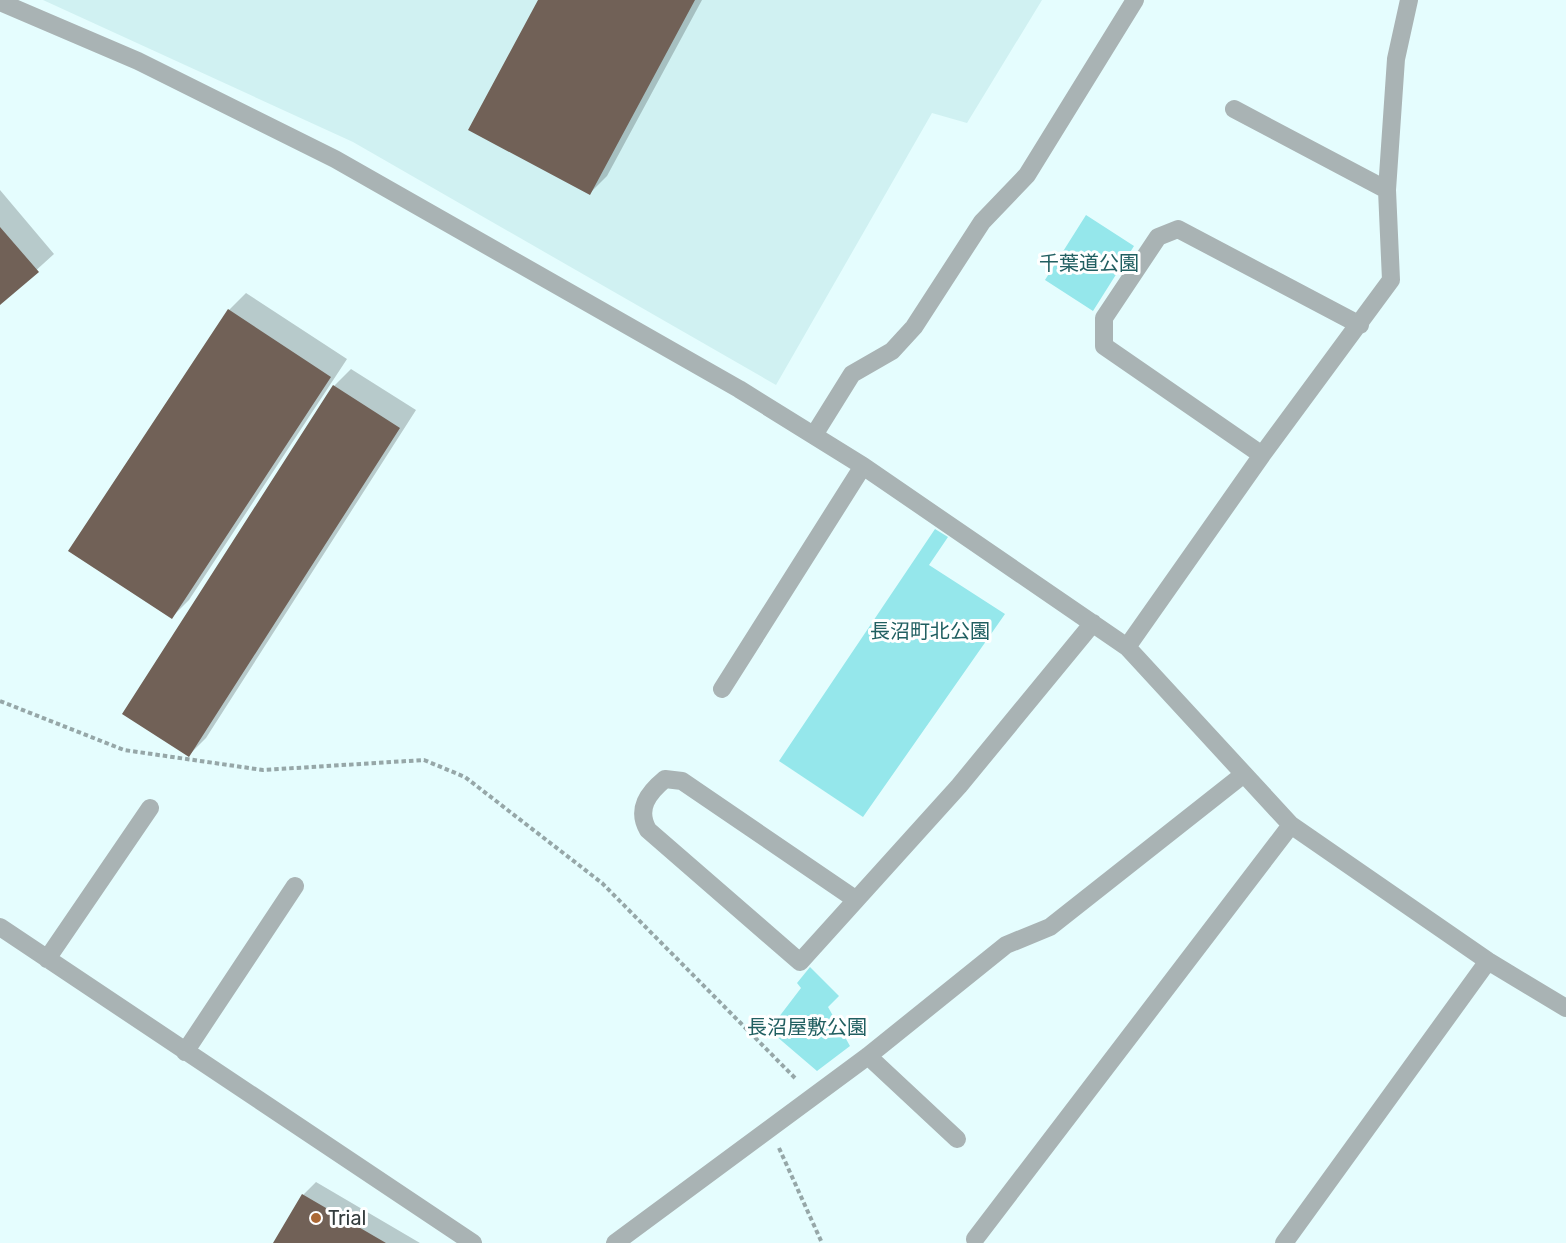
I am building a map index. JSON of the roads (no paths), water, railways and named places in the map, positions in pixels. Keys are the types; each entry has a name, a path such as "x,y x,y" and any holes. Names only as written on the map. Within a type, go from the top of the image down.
{"street":[{"path":"814,435 852,374 892,351 914,327 982,222 1027,175 1135,0"},
{"path":"1127,647 1262,455 1391,280 1387,190 1396,59 1409,0"},
{"path":"0,2 138,61 335,159 739,389 863,466 1127,647 1291,825 1488,961 1566,1008"},
{"path":"1234,109 1387,190"},
{"path":"1262,455 1104,346 1104,318 1158,237 1178,229 1360,325"},
{"path":"722,689 863,466"},
{"path":"855,898 682,782 665,779 653,789 643,804 642,820 648,830 800,962 855,898 959,786 1093,622"},
{"path":"615,1243 768,1127 868,1056 1006,945 1050,927 1244,774"},
{"path":"47,959 150,808"},
{"path":"975,1239 1291,825"},
{"path":"186,1052 295,886"},
{"path":"0,927 473,1243"},
{"path":"1284,1243 1488,961"},
{"path":"868,1056 957,1139"}],"place":[{"name":"Trial","path":"316,1218"}],"park label":[{"name":"千葉道公園","path":"1089,263"},
{"name":"長沼町北公園","path":"930,631"},
{"name":"長沼屋敷公園","path":"807,1027"}]}
